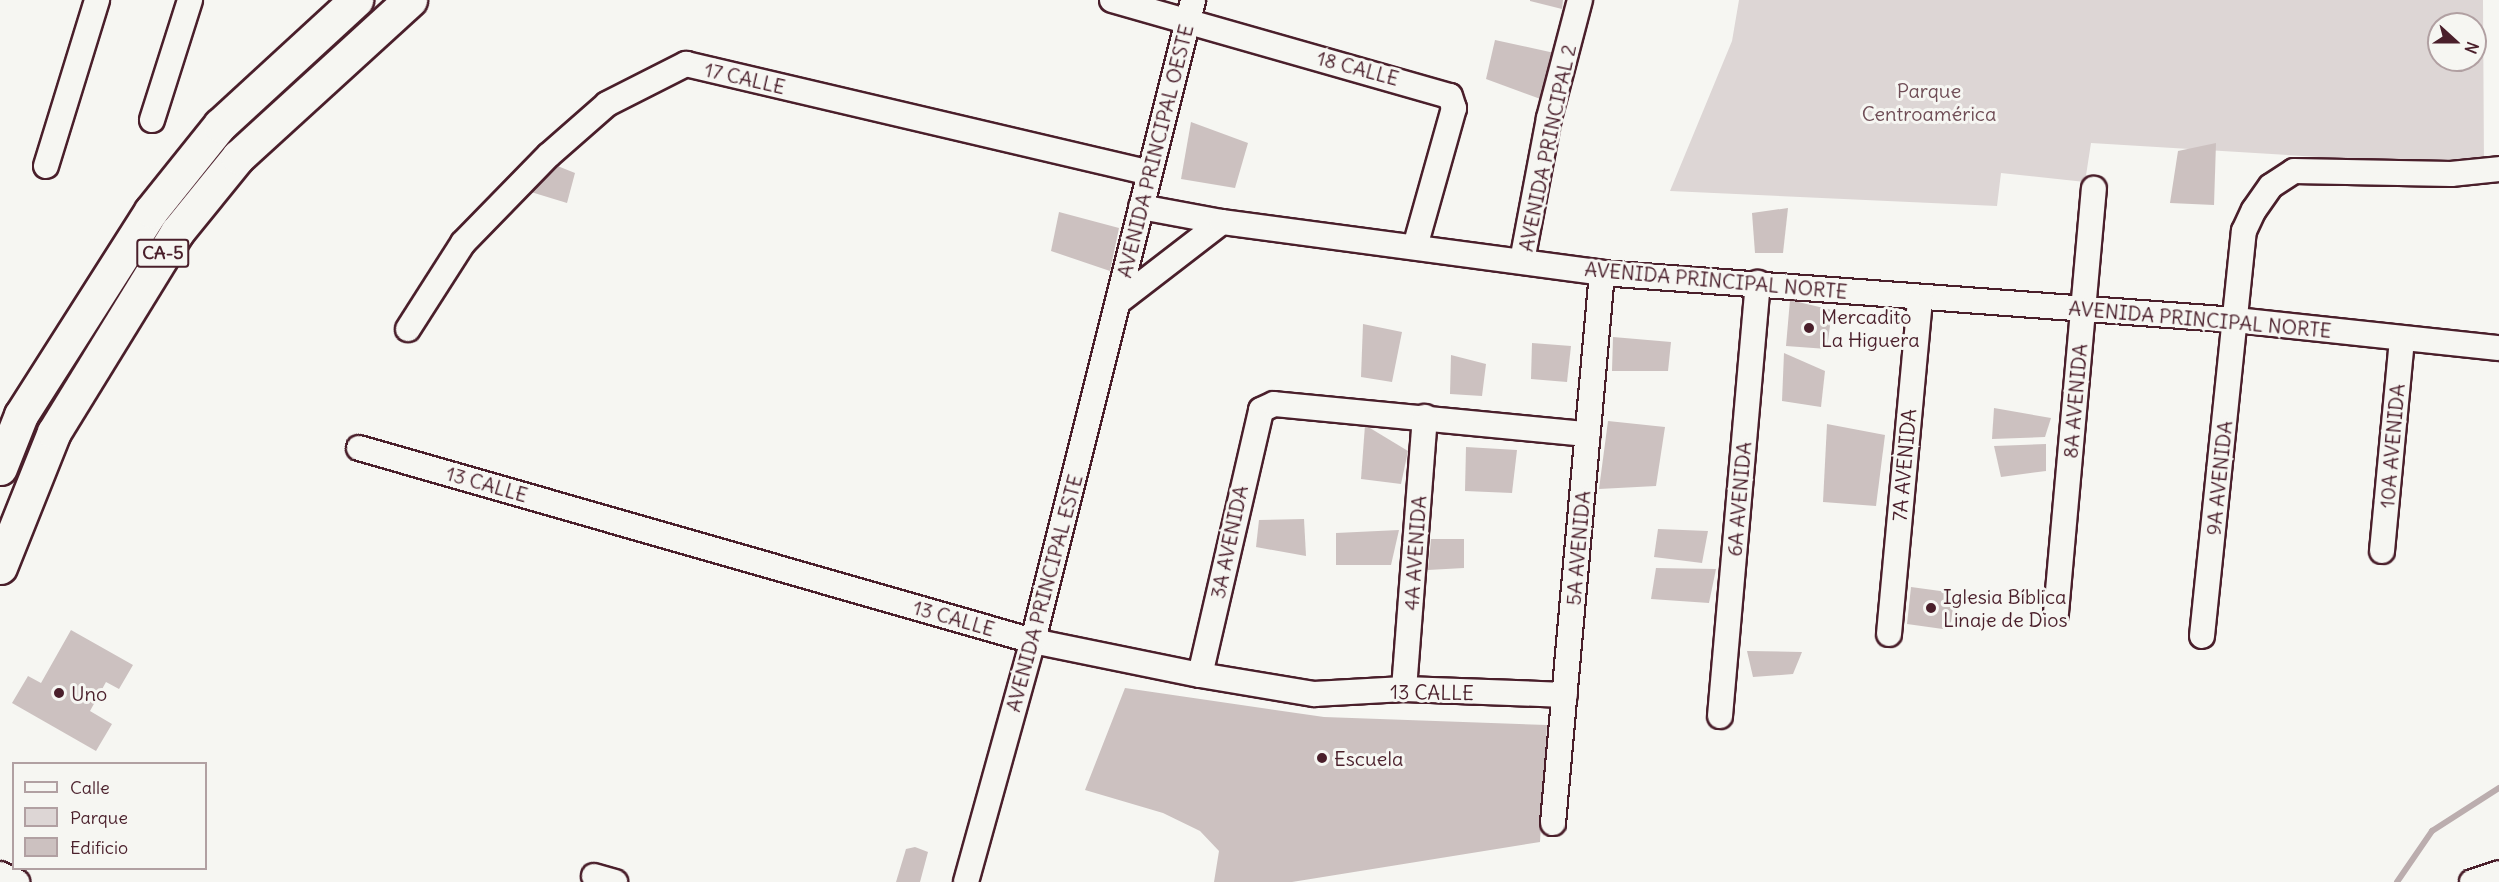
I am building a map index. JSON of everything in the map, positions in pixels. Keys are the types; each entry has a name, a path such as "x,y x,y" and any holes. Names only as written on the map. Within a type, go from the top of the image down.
{"highway":[{"name":"CA-5","path":"0,468 21,415 151,211 220,125 356,0"},
{"name":"CA-5","path":"0,567 54,432 177,232 238,157 410,0"}],"street":[{"path":"46,166 97,0"},
{"path":"152,120 190,0"},
{"name":"18 CALLE","path":"1112,0 1190,10 1450,96 1454,108 1415,247"},
{"name":"AVENIDA PRINCIPAL 2","path":"1522,261 1549,118 1580,0"},
{"name":"AVENIDA PRINCIPAL OESTE","path":"1118,302 1190,10"},
{"name":"17 CALLE","path":"408,329 463,243 549,155 607,104 686,64 1149,173"},
{"name":"9A AVENIDA","path":"2202,636 2244,231 2271,186 2295,171 2451,174 2499,169"},
{"name":"8A AVENIDA","path":"2056,613 2094,189"},
{"name":"AVENIDA PRINCIPAL NORTE","path":"1141,207 1222,222 1602,273 2236,320 2402,340 2499,348"},
{"path":"1118,302 1222,222"},
{"name":"5A AVENIDA","path":"1553,823 1602,273"},
{"name":"6A AVENIDA","path":"1720,716 1758,283"},
{"name":"7A AVENIDA","path":"1889,634 1920,297"},
{"name":"AVENIDA PRINCIPAL ESTE","path":"966,882 1033,641 1118,302"},
{"name":"10A AVENIDA","path":"2382,551 2402,340"},
{"name":"3A AVENIDA","path":"1200,675 1261,410 1274,404 1425,417"},
{"path":"1425,417 1588,435"},
{"name":"4A AVENIDA","path":"1404,689 1425,417"},
{"name":"13 CALLE","path":"359,448 1033,641 1200,675 1314,694 1404,689 1564,695"},
{"path":"2472,882 2499,873"},
{"path":"0,874 17,882"}],"green space":[{"name":"Parque Centroamérica","path":"1739,0 2483,0 2483,12 2427,12 2427,72 2483,72 2484,167 2091,143 2085,182 2001,173 1997,206 1670,191 1732,41"}],"building":[{"path":"1530,0 1563,0 1562,9 1530,1"},
{"path":"1495,40 1559,54 1546,101 1486,79"},
{"path":"1191,122 1248,143 1235,188 1181,179"},
{"path":"2216,143 2214,205 2170,203 2178,151"},
{"path":"545,161 575,173 567,203 531,192"},
{"path":"1788,208 1783,253 1755,253 1752,213"},
{"path":"1059,212 1119,228 1110,271 1051,251"},
{"name":"Mercadito La Higuera","path":"1790,300 1832,310 1827,349 1786,346"},
{"path":"1363,324 1402,332 1392,382 1361,377"},
{"path":"1613,337 1671,342 1668,371 1612,371"},
{"path":"1532,343 1571,346 1567,382 1531,379"},
{"path":"1784,353 1825,371 1821,407 1782,401"},
{"path":"1451,355 1486,364 1482,396 1450,394"},
{"path":"1994,408 2051,418 2045,437 1992,439"},
{"path":"1608,421 1665,427 1656,486 1599,489"},
{"path":"1827,424 1885,435 1876,506 1823,502"},
{"path":"1365,425 1408,451 1401,484 1361,479"},
{"path":"2046,444 2046,471 2001,477 1994,446"},
{"path":"1466,447 1517,450 1512,493 1465,491"},
{"path":"1304,519 1306,556 1256,547 1259,520"},
{"path":"1658,529 1708,531 1702,563 1654,557"},
{"path":"1399,530 1391,565 1336,565 1336,533"},
{"path":"1431,539 1464,539 1464,568 1428,570"},
{"path":"1656,568 1716,569 1709,603 1651,599"},
{"name":"Iglesia Bíblica Linaje de Dios","path":"1911,587 1955,593 1950,630 1907,624"},
{"name":"Uno","path":"71,630 133,665 119,689 106,682 90,711 112,724 96,751 12,703 28,676 41,683"},
{"path":"1747,651 1802,652 1793,674 1753,677"},
{"name":"Escuela","path":"1125,688 1324,717 1547,725 1540,842 1292,882 1214,882 1219,851 1200,831 1163,813 1085,790"},
{"path":"915,847 928,852 920,882 896,882 906,849"}],"waterway":[{"path":"2397,882 2432,831 2499,788"}],"place":[{"name":"Mercadito La Higuera","path":"1809,328"},
{"name":"Iglesia Bíblica Linaje de Dios","path":"1931,608"},
{"name":"Uno","path":"59,693"},
{"name":"Escuela","path":"1322,758"}]}
